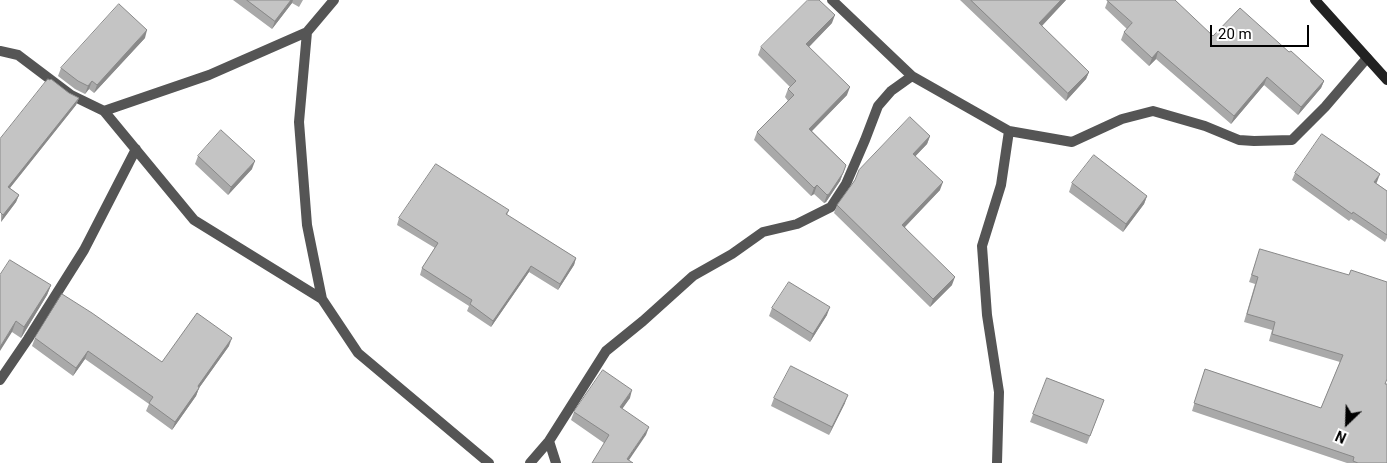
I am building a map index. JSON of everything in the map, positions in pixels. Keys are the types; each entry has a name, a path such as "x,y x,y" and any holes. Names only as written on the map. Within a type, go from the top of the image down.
{"street":[{"path":"104,110 209,75 307,32 334,0"},
{"path":"832,0 912,76 1008,132 1072,142 1122,119 1153,111 1205,126 1239,140 1292,140 1325,107 1367,58"},
{"path":"1315,0 1387,80"},
{"path":"307,32 298,122 307,225 322,299 358,353 489,463"},
{"path":"0,50 18,55 71,95 104,110 194,220 322,299"},
{"path":"530,463 549,441 606,351 693,276 732,254 763,232 796,224 831,207 846,184 878,106 891,91 912,76"},
{"path":"997,463 999,392 987,315 982,246 1002,185 1008,132"},
{"path":"0,380 84,250 136,149"},
{"path":"549,441 556,463"}],"building":[{"path":"247,0 291,0 275,21"},
{"path":"808,0 819,0 835,15 806,44 850,87 809,129 846,165 843,173 827,195 817,185 814,188 757,132 794,95 788,89 796,81 761,47"},
{"path":"971,0 1061,0 1039,23 1089,72 1068,93"},
{"path":"1107,0 1175,0 1213,36 1240,8 1324,81 1301,107 1267,77 1234,116 1158,51 1152,58 1124,32 1132,23"},
{"path":"119,4 147,30 97,85 92,81 88,86 61,68"},
{"path":"48,79 51,79 79,98 8,187 19,195 3,215 0,212 0,139"},
{"path":"910,117 930,136 913,154 943,182 902,225 955,277 933,299 837,205 855,180 859,170"},
{"path":"221,130 255,161 231,187 198,156"},
{"path":"1322,134 1380,174 1374,182 1387,191 1387,235 1353,212 1352,214 1295,173"},
{"path":"1094,155 1147,196 1126,224 1072,183"},
{"path":"436,164 509,210 506,214 576,258 560,284 531,266 493,321 470,304 472,300 422,268 438,243 399,218"},
{"path":"1260,249 1349,275 1351,270 1387,282 1387,379 1385,384 1387,384 1387,463 1358,463 1353,461 1354,457 1194,403 1205,369 1321,408 1343,355 1272,334 1275,322 1247,314 1258,277 1252,275"},
{"path":"10,260 51,285 24,327 16,321 0,347 0,275"},
{"path":"789,282 830,307 813,334 772,308"},
{"path":"62,294 162,362 197,313 232,338 175,422 149,403 153,397 88,351 76,368 35,338"},
{"path":"791,366 848,395 832,427 774,398"},
{"path":"603,370 632,390 620,407 649,427 627,459 633,463 592,463 609,435 574,412"},
{"path":"1047,378 1104,400 1090,436 1033,414"}]}
